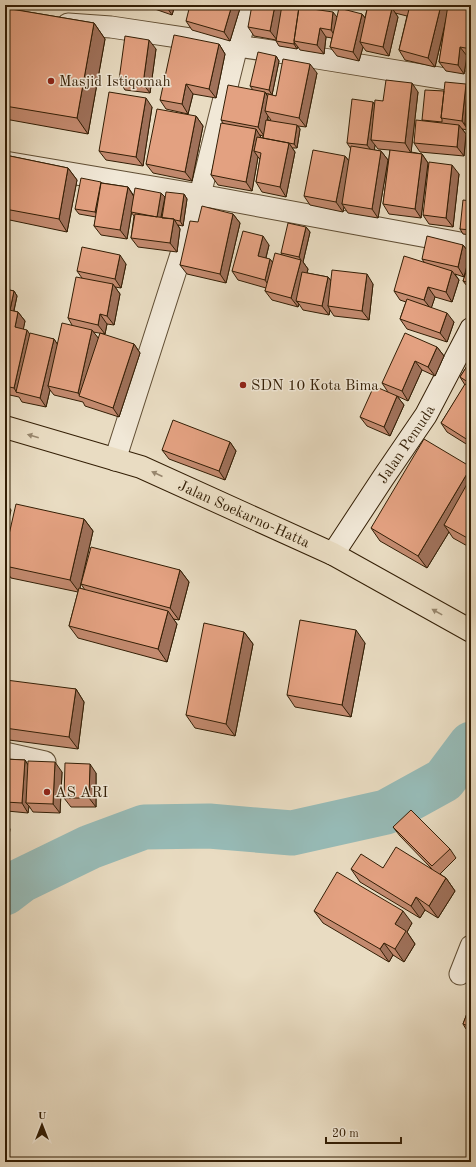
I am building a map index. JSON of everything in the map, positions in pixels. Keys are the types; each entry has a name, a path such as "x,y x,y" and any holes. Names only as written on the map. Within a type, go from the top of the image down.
{"highway":[{"name":"Jalan Soekarno-Hatta","path":"5,427 141,467 333,554 471,632"}],"street":[{"path":"115,460 200,195 237,46 251,5"},
{"path":"50,22 111,27 471,83"},
{"path":"5,162 200,195 471,246"},
{"name":"Jalan Pemuda","path":"333,554 426,415 471,329"},
{"path":"5,753 45,762"},
{"path":"460,974 471,946"}],"building":[{"path":"190,5 232,5 224,32 186,21"},
{"path":"252,5 275,5 270,31 248,27"},
{"path":"282,5 300,7 294,44 276,41"},
{"path":"368,5 392,8 383,47 360,42"},
{"path":"393,5 407,5 407,8"},
{"path":"410,5 441,5 428,58 399,50"},
{"path":"448,5 471,6 471,49 460,47 458,65 439,62"},
{"path":"299,7 333,12 331,30 320,28 317,45 294,41"},
{"name":"Masjid Istiqomah","path":"5,8 94,23 77,118 5,106"},
{"path":"339,8 362,14 353,52 330,47"},
{"path":"174,35 219,44 209,89 186,84 182,104 160,100"},
{"path":"125,36 149,40 143,84 119,80"},
{"path":"258,52 276,56 269,90 250,86"},
{"path":"283,59 310,64 299,118 265,111 268,94 276,96"},
{"path":"386,80 412,83 405,143 371,140 375,100 383,101"},
{"path":"445,82 466,84 462,121 441,118"},
{"path":"228,85 265,92 258,127 221,120"},
{"path":"467,87 471,87 471,124 465,124"},
{"path":"425,90 444,91 441,118 442,122 422,120"},
{"path":"109,92 146,98 136,157 99,151"},
{"path":"352,99 373,102 367,145 347,143"},
{"path":"157,109 196,116 185,172 146,164"},
{"path":"266,120 297,125 294,144 263,138"},
{"path":"416,120 459,125 457,147 414,143"},
{"path":"221,123 256,129 246,182 211,175"},
{"path":"257,137 289,143 280,187 256,182 261,153 254,151"},
{"path":"351,146 381,151 372,209 342,204"},
{"path":"313,150 345,156 336,202 304,196"},
{"path":"390,150 422,154 415,209 383,204"},
{"path":"5,155 68,168 59,219 5,209"},
{"path":"429,162 452,165 446,218 423,215"},
{"path":"81,178 101,182 95,212 75,209"},
{"path":"101,183 128,187 120,230 94,226"},
{"path":"135,188 161,193 157,217 131,212"},
{"path":"166,192 184,194 180,221 162,218"},
{"path":"463,200 471,201 471,230 460,229"},
{"path":"202,206 233,214 220,274 180,265 190,221 198,222"},
{"path":"135,214 174,219 170,243 131,238"},
{"path":"288,223 306,227 299,257 281,253"},
{"path":"243,231 263,236 258,256 270,259 265,280 232,271"},
{"path":"427,236 463,245 458,267 422,259"},
{"path":"82,247 120,255 115,279 77,271"},
{"path":"275,253 301,260 291,298 265,291"},
{"path":"404,256 452,271 446,292 428,287 424,300 394,291"},
{"path":"469,263 471,264 471,283 463,281"},
{"path":"332,270 367,274 362,311 328,306"},
{"path":"302,272 328,277 322,306 296,301"},
{"path":"76,277 113,284 107,316 100,314 98,325 68,318"},
{"path":"5,289 14,291 10,310 5,309"},
{"path":"407,299 447,313 440,333 400,319"},
{"path":"5,309 18,312 15,327 27,330 14,388 5,386"},
{"path":"62,323 92,330 78,393 48,386"},
{"path":"30,333 54,339 40,398 16,392"},
{"path":"100,333 134,344 113,408 79,396"},
{"path":"405,333 437,347 428,367 415,361 402,391 382,383"},
{"path":"471,360 471,384 460,377"},
{"path":"465,384 471,388 471,442 441,423"},
{"path":"374,386 397,396 384,427 360,417"},
{"path":"173,420 230,442 219,471 162,450"},
{"path":"424,439 471,467 418,556 371,528"},
{"path":"471,477 471,540 444,525"},
{"path":"16,504 84,519 70,580 5,566 5,552"},
{"path":"91,547 180,570 170,608 81,584"},
{"path":"79,588 168,611 158,649 69,626"},
{"path":"300,620 356,630 342,705 287,695"},
{"path":"204,623 244,632 226,724 186,715"},
{"path":"6,680 76,689 69,737 5,728"},
{"path":"5,759 25,760 22,803 5,802"},
{"path":"28,761 55,762 53,804 26,803"},
{"path":"65,763 90,764 89,798 64,798"},
{"path":"411,810 450,849 432,866 393,827"},
{"path":"396,847 446,878 429,906 416,897 411,906 351,869 361,854 383,868"},
{"path":"337,872 403,911 395,924 406,931 395,949 384,943 380,949 314,911"},
{"path":"471,1003 471,1027 463,1024"}],"waterway":[{"path":"5,893 22,880 90,847 144,827 209,826 292,833 386,812 444,780 471,744"}],"place":[{"name":"Masjid Istiqomah","path":"51,81"},
{"name":"SDN 10 Kota Bima","path":"243,385"},
{"name":"AS ARI","path":"47,792"}]}
